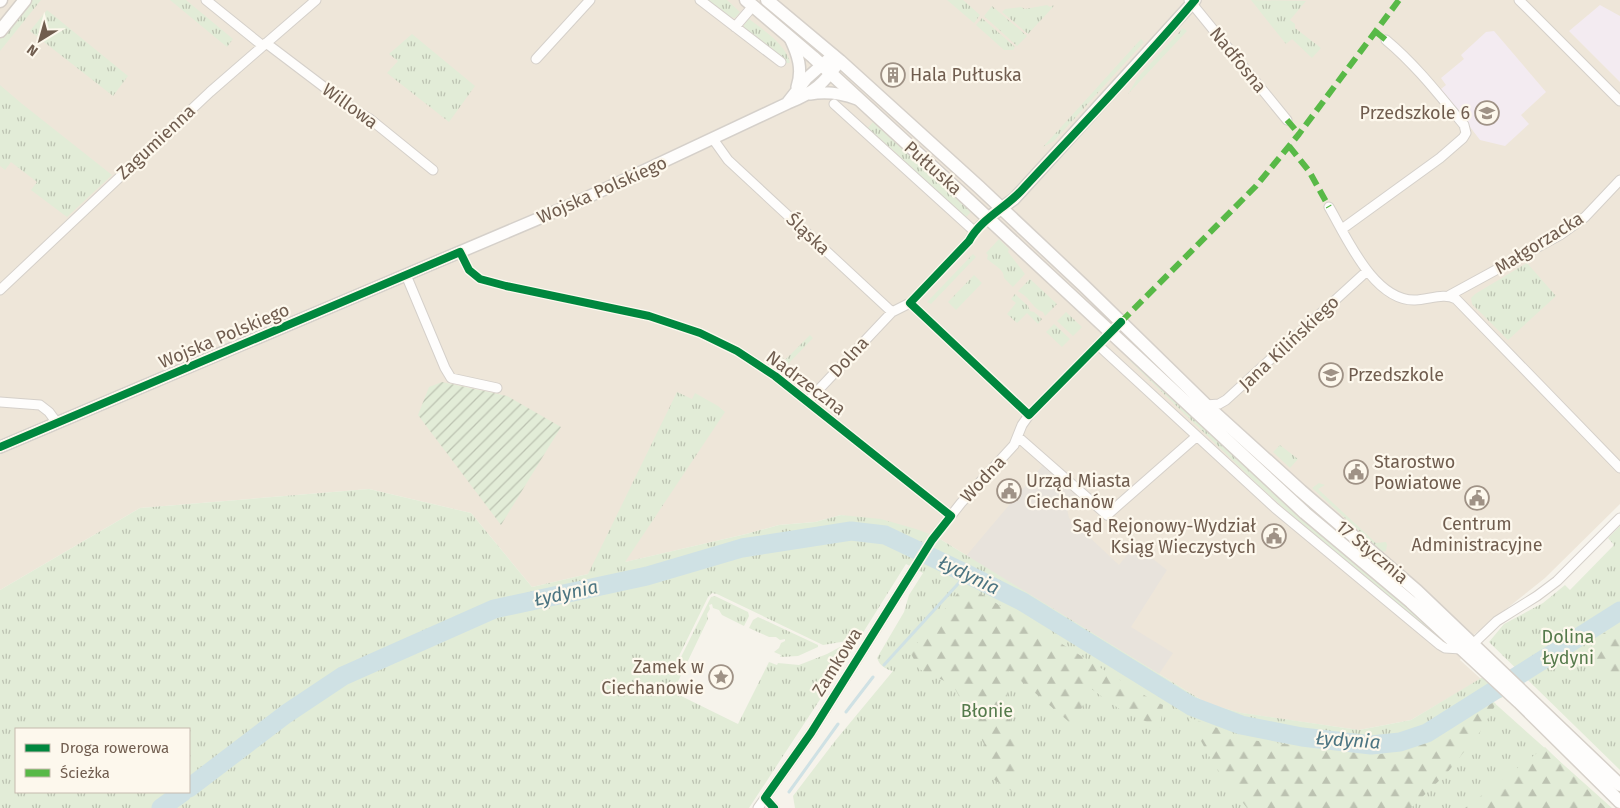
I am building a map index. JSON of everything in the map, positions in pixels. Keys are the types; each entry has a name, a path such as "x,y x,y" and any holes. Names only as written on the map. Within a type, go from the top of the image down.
{"main road":[{"path":"0,31 25,0"},
{"name":"Pułtuska","path":"767,0 777,5 837,58 1002,209 1121,322"},
{"name":"Pułtuska","path":"750,3 789,36 988,218 1110,333"},
{"name":"17 Stycznia","path":"1121,322 1206,405 1301,491 1417,591 1467,646 1523,699 1620,785"},
{"name":"17 Stycznia","path":"1110,333 1199,413 1305,513 1411,602 1467,646"},
{"name":"17 Stycznia","path":"1523,699 1620,802"}],"street":[{"name":"Willowa","path":"206,0 264,45 353,109 370,119 433,170"},
{"name":"Zagumienna","path":"0,290 210,92 316,0"},
{"path":"536,59 590,0"},
{"path":"700,0 781,62"},
{"path":"1519,0 1620,101"},
{"path":"892,312 910,303 969,241 974,231 1020,192 1192,1"},
{"name":"Nadfosna","path":"1192,1 1287,120"},
{"name":"Pułtuska","path":"735,27 750,3"},
{"path":"789,36 798,56 800,68 800,80 796,91"},
{"path":"1342,230 1440,158 1466,133 1464,125 1426,78 1386,40"},
{"name":"Wojska Polskiego","path":"788,103 806,79 826,70 837,58"},
{"name":"Wojska Polskiego","path":"0,447 573,204 808,95 823,83 826,70"},
{"path":"808,95 830,92 858,100"},
{"name":"Pułtuska","path":"834,104 974,231"},
{"name":"Śląska","path":"713,139 728,160 892,312"},
{"name":"Małgorzacka","path":"1450,295 1560,235 1585,217 1620,180"},
{"path":"1329,207 1367,271 1389,293 1400,298 1414,300 1450,295 1471,313 1620,468"},
{"name":"Nadrzeczna","path":"460,252 469,270 480,279 649,316 700,333 737,351 807,402 951,516"},
{"name":"Jana Kilińskiego","path":"1206,405 1219,404 1226,400 1367,271"},
{"path":"406,275 444,368 451,378 497,388"},
{"path":"910,303 1029,415"},
{"name":"Dolna","path":"807,402 892,312"},
{"name":"Wodna","path":"932,540 951,516 1009,452 1029,415 1121,322"},
{"name":"17 Stycznia","path":"1098,345 1275,508 1440,645 1445,648 1467,646"},
{"path":"0,402 40,405 49,412 57,423"},
{"path":"1018,437 1107,515 1197,436"},
{"path":"1467,646 1497,621 1537,596 1620,518"},
{"name":"Zamkowa","path":"758,808 811,733 932,540"},
{"path":"765,798 774,808"}],"shaded area":[{"path":"0,0 1620,0 1620,504 1545,578 1471,637 1460,660 1481,679 1411,720 1359,730 1241,713 1208,704 935,536 841,515 815,522 779,525 591,570 588,574 532,587 471,513 369,489 140,508 0,590"},
{"path":"1600,5 1620,16 1620,82 1569,31"},
{"path":"1494,31 1546,92 1521,115 1529,124 1505,146 1480,140 1441,89 1446,85 1441,78 1464,59 1461,55 1486,32"},
{"path":"1043,465 1078,497 1067,509 1069,518 1119,565 1135,545 1167,570 1131,627 1173,653 1159,674 966,556"}],"green space":[{"path":"31,0 41,0 0,51 0,39"},
{"path":"170,0 186,0 233,39 227,47"},
{"path":"707,0 727,0 740,12 735,18 730,17"},
{"path":"947,0 963,0 980,15 974,23"},
{"path":"1251,0 1306,1 1290,20 1295,24 1295,28 1321,48 1312,58 1292,39 1286,44"},
{"path":"1047,5 1050,7 1054,5 1028,34 1002,12 1005,9 1021,7 1025,9"},
{"path":"992,6 1027,36 1017,46 984,16"},
{"path":"47,10 128,76 113,96 30,31"},
{"path":"748,18 779,44 788,56 790,63 787,63 744,28 744,23"},
{"path":"982,18 1015,47 1013,50 1004,50 976,25"},
{"path":"1183,28 1187,31 1128,94 1138,77"},
{"path":"412,34 475,86 449,122 387,73 398,61 389,54"},
{"path":"1141,39 1144,42 1054,141 1043,147"},
{"path":"0,85 112,175 67,217 31,190 37,182 11,162 5,170 0,166"},
{"path":"873,122 971,212 965,218 894,151 867,129"},
{"path":"999,239 1009,249 1008,252 1025,274 1013,287 1004,278 1000,269 987,259 988,255 986,253"},
{"path":"973,254 976,257 931,304 927,302"},
{"path":"1527,263 1556,296 1508,340 1472,304 1471,298"},
{"path":"974,275 982,283 956,310 948,302"},
{"path":"1030,279 1057,304 1045,316 1043,312 1037,309 1018,291"},
{"path":"1015,294 1028,306 1030,311 1042,319 1038,324 1027,313 1017,323 1007,314 1016,303 1011,299"},
{"path":"1066,312 1082,327 1073,336 1057,321"},
{"path":"1054,324 1070,339 1062,347 1046,332"},
{"path":"810,335 813,338 788,364 794,370 791,373 773,362 779,355 785,360"},
{"path":"1133,359 1443,640 1438,638 1322,543 1254,481 1130,361"},
{"path":"442,382 507,396 561,427 501,525 418,415 429,387"},
{"name":"Błonie","path":"677,392 692,399 695,393 725,412 625,562 779,525 815,522 841,515 881,519 935,536 1208,704 1242,713 1359,730 1411,720 1498,668 1519,688 1501,698 1490,699 1612,808 795,808 793,796 835,741 893,671 883,667 877,658 904,612 909,595 923,573 906,564 859,639 823,645 717,594 712,593 708,597 679,656 681,657 711,597 715,596 748,612 749,616 744,626 722,615 719,610 713,608 712,604 709,605 708,619 673,692 738,724 769,662 777,665 778,663 799,665 840,647 853,649 749,808 0,808 0,590 140,508 369,489 471,513 532,587 588,574"},
{"path":"1280,445 1298,459 1290,468 1273,452"},
{"path":"1319,483 1325,485 1318,489 1376,543 1386,542 1386,551 1382,552 1312,488"},
{"name":"Dolina Łydyni","path":"1620,526 1620,770 1489,642 1504,624 1543,603 1565,585 1570,590 1614,545 1608,538"},
{"name":"Błonie","path":"965,584 1163,705 1160,728 1121,710 1090,688 1074,726 1008,670 1007,707 1018,748 1017,786 1013,792 993,779 984,744 953,685 919,669 910,652"},
{"path":"758,617 818,645 818,647 798,656 780,657 781,655 774,652 785,639 780,640 776,637 769,637 749,628 753,620"},
{"path":"1620,624 1620,691 1599,671 1590,641"},
{"path":"1489,698 1496,704 1480,732 1447,773 1411,808 1247,808 1214,765 1188,717 1250,740 1377,755 1425,743 1459,724 1473,709"},
{"path":"1545,747 1606,808 1465,808"}],"waterway":[{"name":"Łydynia","path":"190,787 286,714 343,676 494,609 647,576 742,548 851,531 885,535 1023,602 1191,706 1241,725 1302,737 1371,745 1400,742 1427,733 1620,611"},
{"path":"884,665 967,574"},
{"path":"846,712 873,677"},
{"path":"789,792 838,724"},
{"name":"Łydynia","path":"161,808 182,793"}],"marked path":[{"path":"1121,322 1256,186 1299,134 1399,0"},
{"path":"1376,32 1386,40"},
{"path":"1287,120 1299,134"},
{"path":"1289,146 1309,171 1329,207"}],"cycle path":[{"path":"1121,322 1029,415 910,303 969,241 980,226 1021,191 1131,73 1195,0"},
{"path":"0,447 460,252 469,270 480,279 649,316 700,333 737,351 775,376 951,516 932,540 811,733 765,798 774,808"}],"place":[{"name":"Hala Pułtuska","path":"893,75"},
{"name":"Przedszkole 6","path":"1487,113"},
{"name":"Przedszkole","path":"1331,375"},
{"name":"Starostwo Powiatowe","path":"1356,472"},
{"name":"Urząd Miasta Ciechanów","path":"1009,491"},
{"name":"Centrum Administracyjne","path":"1477,498"},
{"name":"Sąd Rejonowy-Wydział Ksiąg Wieczystych","path":"1274,536"},
{"name":"Zamek w Ciechanowie","path":"721,677"}]}
